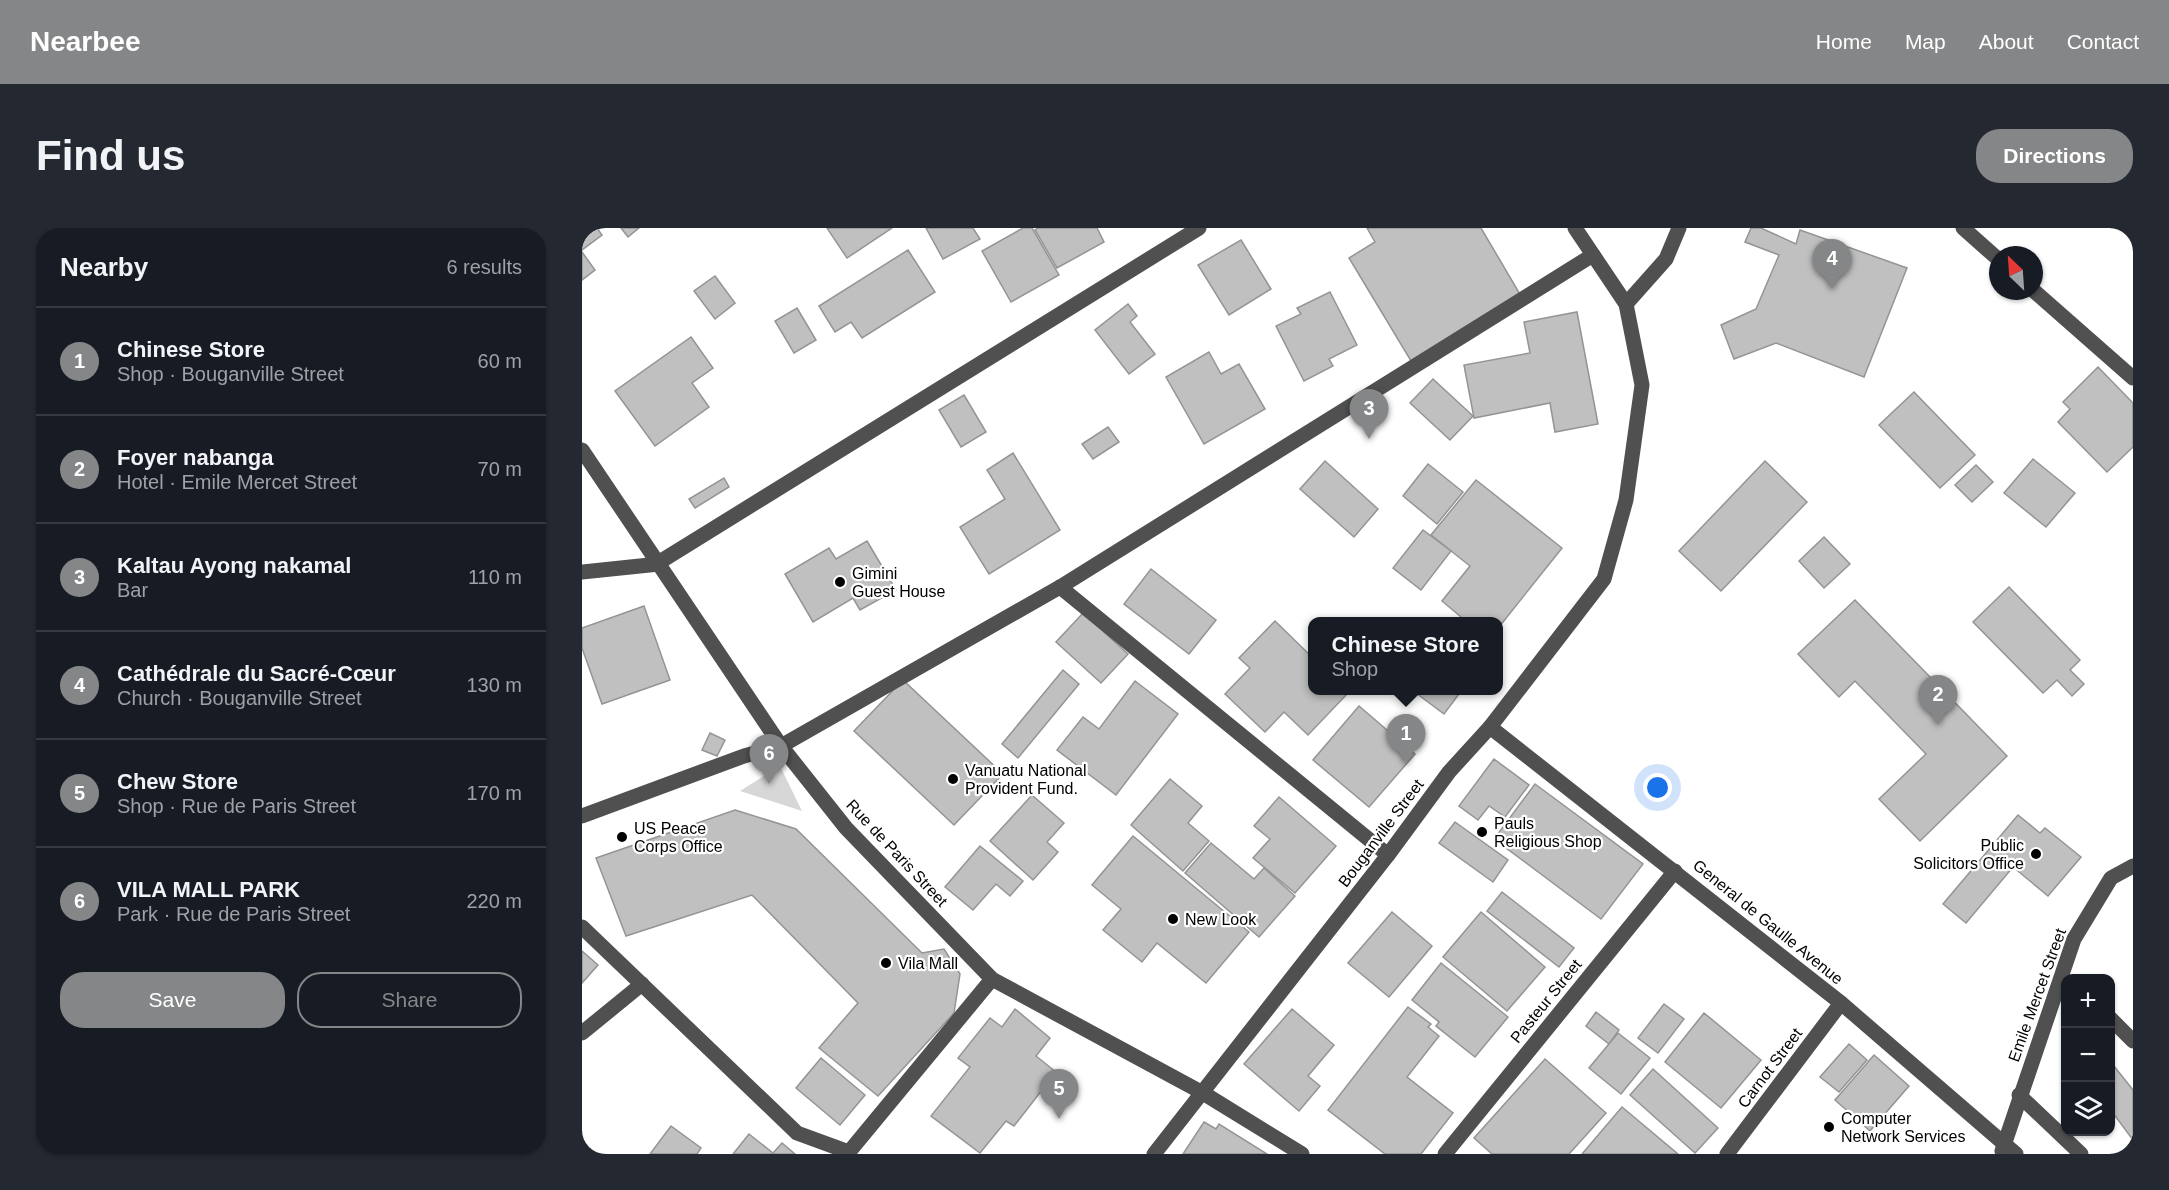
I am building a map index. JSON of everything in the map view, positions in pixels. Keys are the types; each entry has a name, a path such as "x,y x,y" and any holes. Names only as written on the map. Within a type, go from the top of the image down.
{"street":[{"path":"582,572 658,563 1199,228"},
{"name":"Bouganville Street","path":"1154,1154 1388,855 1449,772 1490,727 1604,579 1626,500 1642,385 1626,304 1575,228"},
{"path":"1626,304 1666,259 1679,228"},
{"path":"1963,228 1989,251"},
{"path":"582,816 744,756 782,746 1060,587 1593,255"},
{"path":"2043,299 2133,378"},
{"name":"Rue de Paris Street","path":"582,450 782,746 846,828 992,979 1203,1092 1302,1154"},
{"path":"1060,587 1388,855"},
{"name":"General de Gaulle Avenue","path":"1490,727 1841,1003 2007,1151"},
{"name":"Emile Mercet Street","path":"2007,1151 2019,1095 2059,1002 2074,939 2111,878 2133,866"},
{"name":"Pasteur Street","path":"1445,1154 1675,871"},
{"path":"582,927 797,1133 849,1152 992,979"},
{"path":"582,1032 642,984"},
{"name":"Carnot Street","path":"1727,1154 1841,1003"},
{"path":"2115,1023 2133,1041"},
{"path":"2019,1095 2081,1154"}],"shaded area":[{"path":"780,766 802,811 740,791"}],"building":[{"path":"582,228 597,228 602,235 582,250"},
{"path":"621,228 639,228 628,237"},
{"path":"827,228 892,228 847,258"},
{"path":"926,228 973,228 980,239 943,259"},
{"path":"1023,228 1032,228 1059,275 1011,302 982,251"},
{"path":"1038,228 1097,228 1104,242 1057,268 1035,230"},
{"path":"1367,228 1481,228 1521,296 1411,361 1349,258 1375,242"},
{"path":"1751,228 1761,228 1796,244 1800,230 1907,268 1864,377 1776,343 1734,359 1721,325 1756,309 1779,255 1745,242"},
{"path":"1241,240 1271,289 1229,315 1198,265"},
{"path":"908,250 935,292 862,338 851,322 835,332 819,306"},
{"path":"582,252 595,270 582,280"},
{"path":"715,276 735,303 715,319 694,291"},
{"path":"1330,292 1357,345 1329,359 1333,366 1304,381 1276,326 1301,314 1297,308"},
{"path":"1128,304 1137,316 1130,322 1155,354 1129,374 1095,330"},
{"path":"797,308 816,340 794,353 775,321"},
{"path":"1577,312 1598,424 1555,432 1550,403 1474,418 1464,365 1530,353 1524,322"},
{"path":"691,337 713,368 692,383 709,407 655,446 615,391"},
{"path":"1209,352 1221,374 1239,364 1265,409 1204,444 1166,377"},
{"path":"2098,367 2133,403 2133,447 2107,472 2058,422 2070,409 2063,402"},
{"path":"1433,379 1473,416 1450,440 1410,403"},
{"path":"1914,392 1975,455 1940,488 1879,425"},
{"path":"964,395 986,432 961,447 939,410"},
{"path":"1108,427 1119,442 1093,459 1082,444"},
{"path":"1013,453 1060,530 989,574 960,527 1005,499 987,470"},
{"path":"2033,459 2075,493 2046,527 2004,493"},
{"path":"1325,461 1378,509 1354,537 1300,489"},
{"path":"1765,461 1807,502 1721,591 1679,551"},
{"path":"1428,464 1463,492 1437,524 1403,496"},
{"path":"1976,465 1993,482 1972,502 1955,485"},
{"path":"724,478 729,487 695,508 689,499"},
{"path":"1476,480 1562,548 1503,622 1503,617 1461,617 1442,601 1470,566 1431,535"},
{"path":"1423,530 1451,551 1421,590 1393,568"},
{"path":"1824,537 1850,564 1824,588 1799,561"},
{"name":"Gimini Guest House","path":"867,541 896,590 860,610 853,598 813,622 785,574 829,548 836,559"},
{"path":"1151,569 1216,620 1189,654 1124,604"},
{"path":"2009,587 2080,660 2070,670 2084,684 2072,696 2057,680 2043,693 1973,622"},
{"path":"1855,600 2007,756 1920,841 1879,799 1926,754 1855,681 1839,697 1798,654"},
{"path":"644,606 670,680 602,704 582,648 582,628"},
{"path":"1083,613 1128,654 1101,683 1056,642"},
{"path":"1275,621 1308,653 1308,695 1346,695 1308,735 1284,712 1265,732 1225,694 1250,668 1239,658"},
{"path":"1063,670 1079,684 1018,758 1002,744"},
{"path":"903,680 1003,774 954,825 854,731"},
{"path":"1135,681 1178,714 1116,795 1057,750 1083,717 1099,729"},
{"path":"1419,695 1458,695 1444,714"},
{"path":"1359,706 1415,754 1369,807 1313,760"},
{"path":"710,733 725,740 717,756 702,750"},
{"path":"1494,759 1529,785 1505,817 1489,806 1478,820 1459,806"},
{"path":"1170,779 1202,806 1188,823 1209,841 1183,871 1131,825"},
{"path":"1535,784 1643,864 1601,919 1494,839"},
{"path":"1032,795 1064,823 1047,842 1058,852 1033,880 990,841"},
{"path":"1279,797 1336,846 1295,893 1253,858 1270,839 1254,826"},
{"name":"Vila Mall","path":"735,810 796,829 922,953 944,949 960,974 954,1013 878,1096 819,1048 858,1003 752,895 626,936 596,858"},
{"path":"2018,815 2040,833 2045,828 2081,857 2048,896 2013,867 1966,923 1943,904"},
{"path":"1455,822 1508,860 1493,882 1439,843"},
{"name":"New Look","path":"1133,836 1249,932 1206,983 1157,943 1142,962 1103,930 1121,909 1092,885"},
{"path":"1211,843 1254,879 1264,868 1295,896 1259,937 1185,873"},
{"path":"980,846 1023,881 1010,896 996,884 973,910 945,887"},
{"path":"1502,892 1574,948 1559,967 1487,911"},
{"path":"1392,912 1432,946 1389,997 1348,963"},
{"path":"1481,912 1545,967 1507,1011 1443,957"},
{"path":"582,951 598,965 582,983"},
{"path":"1441,963 1508,1017 1475,1057 1436,1026 1439,1022 1412,1000"},
{"path":"1664,1004 1684,1019 1658,1053 1638,1038"},
{"path":"1408,1007 1431,1024 1428,1027 1439,1036 1407,1077 1453,1113 1421,1154 1385,1154 1328,1110"},
{"path":"1015,1009 1050,1038 1036,1056 1056,1072 1014,1126 1006,1121 980,1153 931,1116 970,1067 958,1058 990,1018 1002,1027"},
{"path":"1292,1009 1334,1045 1308,1076 1320,1086 1299,1111 1244,1064"},
{"path":"1596,1012 1619,1030 1609,1044 1586,1026"},
{"path":"1704,1013 1761,1060 1721,1108 1665,1062"},
{"path":"1618,1033 1650,1058 1621,1094 1589,1068"},
{"path":"1849,1044 1867,1060 1839,1092 1820,1077"},
{"path":"1874,1055 1909,1086 1870,1131 1835,1100"},
{"path":"821,1058 865,1095 840,1125 796,1088"},
{"path":"1545,1059 1606,1113 1569,1154 1492,1154 1474,1138"},
{"path":"2115,1067 2133,1090 2133,1140 2115,1116"},
{"path":"1653,1069 1718,1128 1695,1153 1630,1095"},
{"path":"1622,1107 1678,1154 1582,1154"},
{"path":"1204,1122 1216,1129 1219,1124 1267,1154 1183,1154"},
{"path":"671,1126 701,1148 697,1154 650,1154"},
{"path":"749,1134 773,1153 782,1143 795,1154 733,1154"}],"place":[{"name":"Cathédrale du Sacré-Cœur","path":"1832,289"},
{"name":"Kaltau Ayong nakamal","path":"1369,439"},
{"name":"Gimini Guest House","path":"840,582"},
{"name":"Foyer nabanga","path":"1938,725"},
{"name":"Chinese Store","path":"1406,764"},
{"name":"Vanuatu National Provident Fund.","path":"953,779"},
{"name":"VILA MALL PARK","path":"769,784"},
{"name":"Pauls Religious Shop","path":"1482,832"},
{"name":"US Peace Corps Office","path":"622,837"},
{"name":"Public Solicitors Office","path":"2036,854"},
{"name":"New Look","path":"1173,919"},
{"name":"Vila Mall","path":"886,963"},
{"name":"Chew Store","path":"1059,1119"},
{"name":"Computer Network Services","path":"1829,1127"}]}
